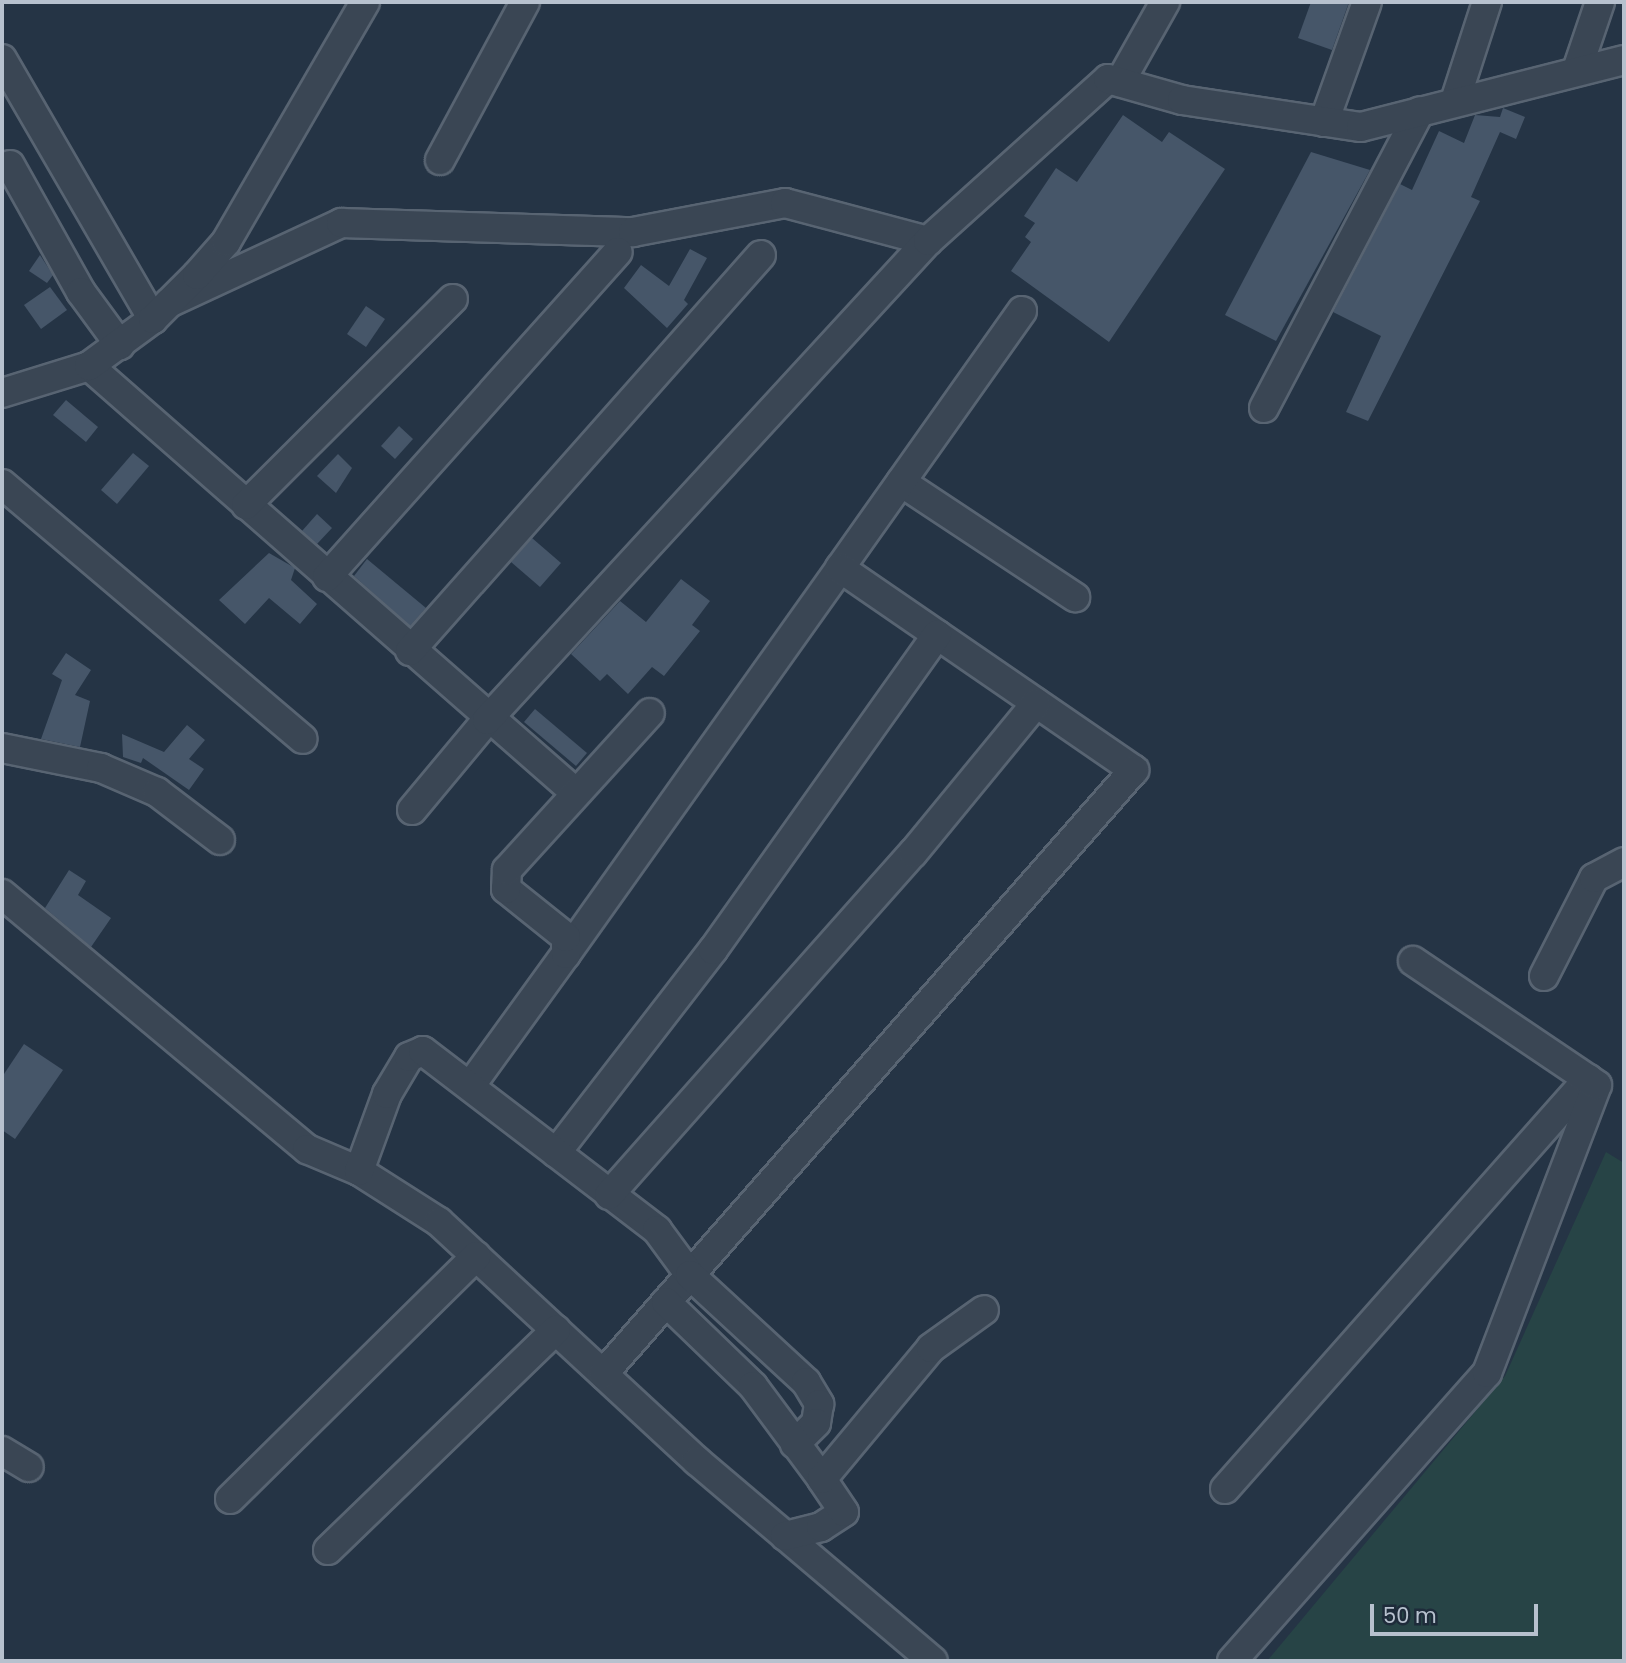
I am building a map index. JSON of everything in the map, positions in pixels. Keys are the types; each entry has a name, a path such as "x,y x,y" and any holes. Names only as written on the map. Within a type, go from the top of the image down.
{"street":[{"path":"2,393 89,366 120,345 161,311 226,242 365,2"},
{"path":"440,160 525,2"},
{"path":"1119,82 1165,2"},
{"path":"1324,122 1367,2"},
{"path":"1455,101 1488,2"},
{"path":"1578,67 1600,2"},
{"path":"2,59 161,311"},
{"path":"412,810 487,720 928,241 1108,79 1182,100 1361,127 1578,67 1624,60"},
{"path":"1264,408 1420,111"},
{"path":"10,165 81,292 120,345"},
{"path":"161,311 341,223 633,232 785,203 928,241"},
{"path":"327,577 618,252"},
{"path":"410,651 761,255"},
{"path":"246,505 453,299"},
{"path":"471,1085 1022,311"},
{"path":"89,366 487,720 575,792"},
{"path":"901,482 1075,597"},
{"path":"2,484 303,739"},
{"path":"603,1374 1134,770 840,568"},
{"path":"556,1153 713,950 937,635"},
{"path":"609,1195 913,853 1036,703"},
{"path":"566,954 566,937 506,883 507,870 575,792 650,713"},
{"path":"2,748 101,768 157,792 220,840"},
{"path":"1544,976 1594,878 1624,862"},
{"path":"3,898 307,1149 359,1171 439,1222 603,1374 785,1536 933,1661"},
{"path":"1232,1661 1488,1373 1597,1085 1413,961"},
{"path":"359,1171 367,1134 409,1057 423,1051 471,1085 657,1230 690,1275 806,1382 819,1404 816,1423 795,1444"},
{"path":"1225,1489 1588,1079"},
{"path":"230,1499 476,1256"},
{"path":"666,1302 726,1357 822,1479 844,1512 821,1527 785,1536"},
{"path":"822,1479 931,1348 984,1310"},
{"path":"328,1550 556,1330"},
{"path":"2,1451 29,1467"}],"green space":[{"path":"1606,1152 1624,1163 1624,1661 1267,1661 1505,1376"}],"building":[{"path":"1311,2 1349,2 1332,50 1298,38"},
{"path":"1503,108 1525,117 1516,139 1500,132 1471,197 1480,201 1368,421 1346,412 1381,336 1333,312 1400,184 1412,190 1439,131 1464,143 1475,115 1500,117"},
{"path":"1123,115 1162,142 1169,132 1225,169 1109,342 1011,271 1031,242 1025,237 1035,223 1024,216 1056,168 1077,182"},
{"path":"1311,152 1370,170 1276,341 1225,315"},
{"path":"690,249 707,258 684,300 688,304 667,328 624,288 641,265 669,286"},
{"path":"40,255 53,275 47,283 29,271"},
{"path":"50,287 67,310 41,329 24,305"},
{"path":"366,306 385,319 366,347 347,334"},
{"path":"66,400 98,427 86,442 53,415"},
{"path":"399,426 413,439 395,459 381,446"},
{"path":"133,453 149,466 117,504 101,490"},
{"path":"338,454 352,468 336,493 317,476"},
{"path":"317,514 332,528 317,544 302,531"},
{"path":"532,538 561,563 540,587 511,562"},
{"path":"269,553 295,568 291,580 317,604 300,624 269,598 245,624 219,600"},
{"path":"367,559 426,608 410,626 354,576"},
{"path":"681,579 710,601 692,625 700,631 664,676 652,667 628,694 607,674 600,681 571,654 620,601 646,622"},
{"path":"66,653 91,670 75,695 90,701 80,747 41,739 62,680 52,674"},
{"path":"535,709 587,753 576,766 524,722"},
{"path":"187,725 205,740 189,759 204,769 189,790 143,758 141,763 123,757 122,734 164,752"},
{"path":"69,870 86,881 78,895 111,918 91,947 45,908"},
{"path":"24,1044 63,1070 15,1139 2,1130 2,1077"}]}
